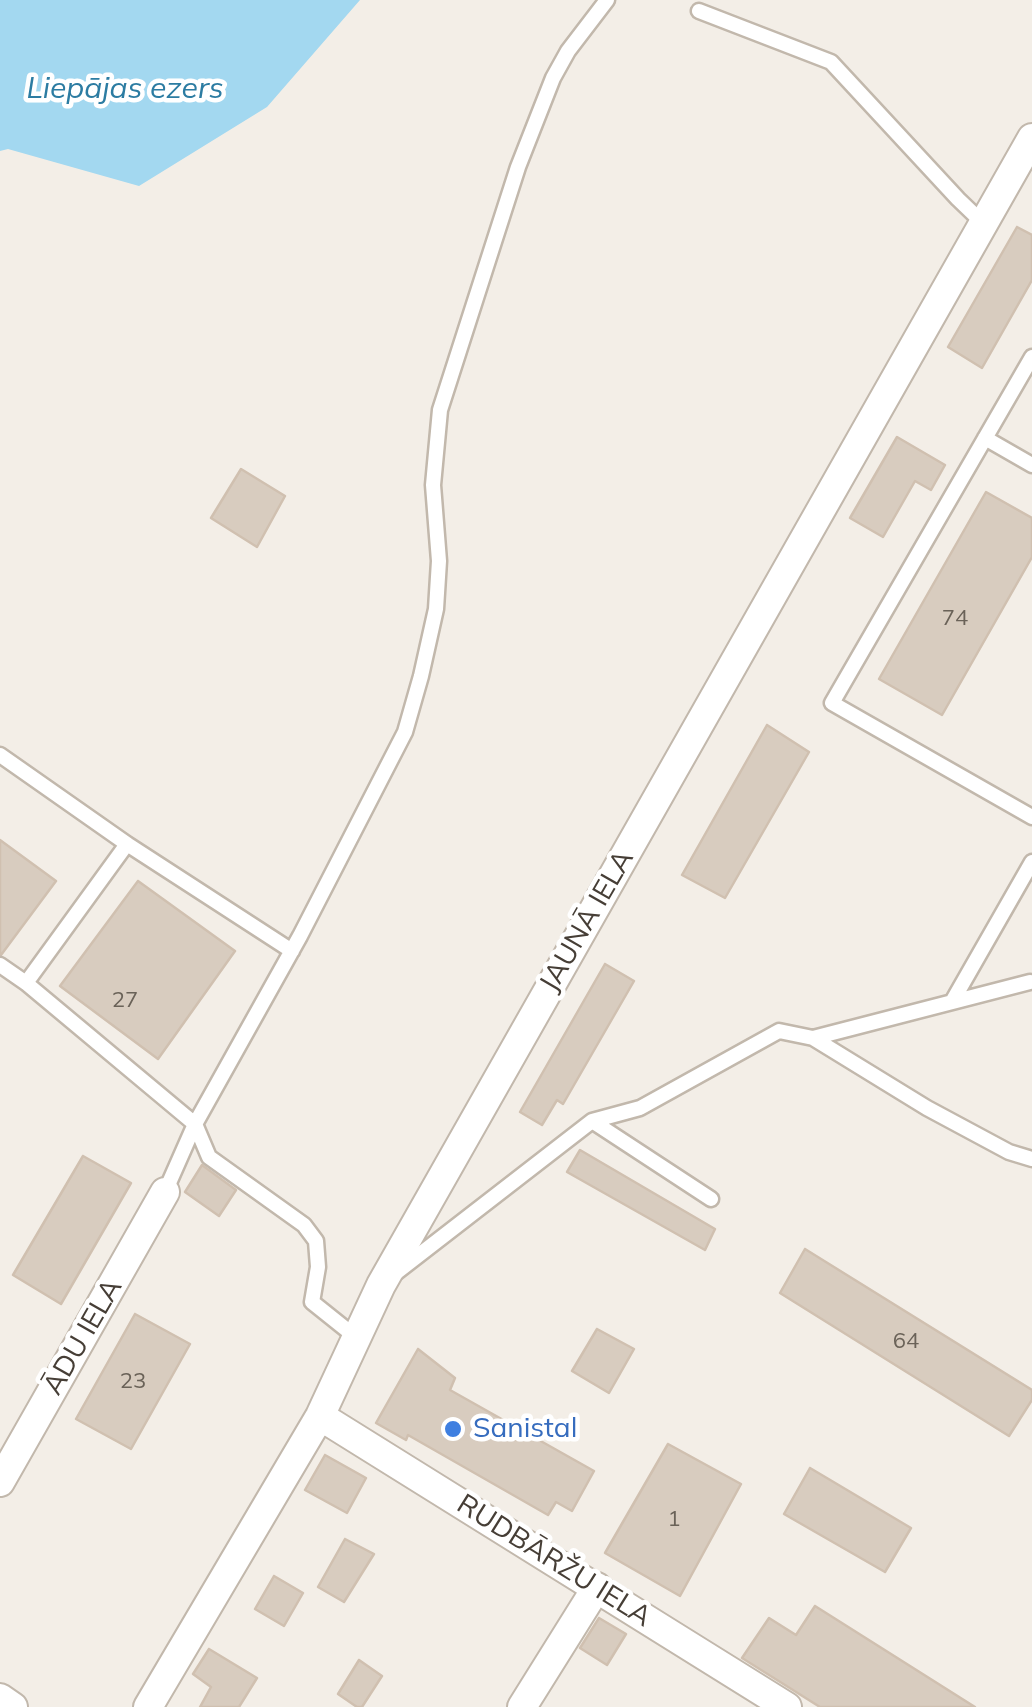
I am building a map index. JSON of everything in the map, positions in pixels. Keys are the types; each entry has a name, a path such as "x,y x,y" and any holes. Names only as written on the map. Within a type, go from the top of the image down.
{"street":[{"name":"JAUNĀ IELA","path":"148,1707 320,1416 381,1284 1032,138"},
{"name":"ĀDU IELA","path":"0,1482 165,1192"},
{"name":"RUDBĀRŽU IELA","path":"320,1416 787,1707"},
{"path":"522,1707 597,1587"},
{"path":"0,1698 13,1707"}],"lane":[{"path":"165,1192 195,1124 292,951 404,732 436,608 439,561 433,485 440,410 518,167 552,78 607,0"},
{"path":"699,11 831,62 983,223"},
{"path":"1032,357 832,703 1032,817"},
{"path":"985,438 1032,465"},
{"path":"0,755 292,951"},
{"path":"26,983 128,844"},
{"path":"952,1002 1032,862"},
{"path":"0,965 195,1124 210,1157 304,1225 316,1241 318,1267 312,1302 357,1338"},
{"path":"812,1038 1030,982"},
{"path":"381,1284 592,1121 640,1108 778,1031 812,1038 927,1108 1009,1152 1032,1159"},
{"path":"592,1121 711,1199"}],"water":[{"name":"Liepājas ezers","path":"0,0 360,0 267,107 139,186 8,149 0,151"}],"building":[{"path":"1017,227 1032,235 1032,280 982,368 948,347"},
{"path":"897,437 945,465 931,490 915,481 883,537 850,518"},
{"path":"241,469 285,496 257,547 211,518"},
{"path":"986,492 1032,518 1032,557 942,715 879,679"},
{"path":"767,725 809,752 725,898 682,875"},
{"path":"0,840 56,881 1,955 0,954"},
{"path":"138,881 235,951 158,1059 60,986"},
{"path":"605,964 634,981 563,1104 557,1100 542,1125 520,1112"},
{"path":"580,1150 715,1229 705,1250 567,1172"},
{"path":"83,1156 131,1183 61,1304 13,1275"},
{"path":"202,1165 236,1190 219,1216 185,1192"},
{"path":"805,1249 1032,1390 1032,1400 1009,1436 780,1293"},
{"path":"135,1314 190,1344 131,1449 76,1419"},
{"path":"597,1329 634,1349 609,1393 572,1371"},
{"name":"Sanistal","path":"418,1349 455,1378 450,1390 594,1471 572,1511 556,1502 548,1515 408,1435 406,1440 376,1423"},
{"path":"668,1444 741,1484 680,1596 605,1553"},
{"path":"325,1455 366,1478 347,1513 305,1490"},
{"path":"810,1468 911,1528 885,1572 784,1514"},
{"path":"345,1539 374,1554 344,1602 318,1587"},
{"path":"274,1576 303,1593 284,1626 255,1609"},
{"path":"815,1606 975,1707 820,1707 742,1658 769,1618 796,1635"},
{"path":"599,1618 626,1634 607,1665 580,1648"},
{"path":"209,1649 257,1678 239,1707 200,1707 211,1687 193,1674"},
{"path":"359,1660 382,1676 362,1707 338,1694"}],"place":[{"name":"Sanistal","path":"453,1429"}]}
